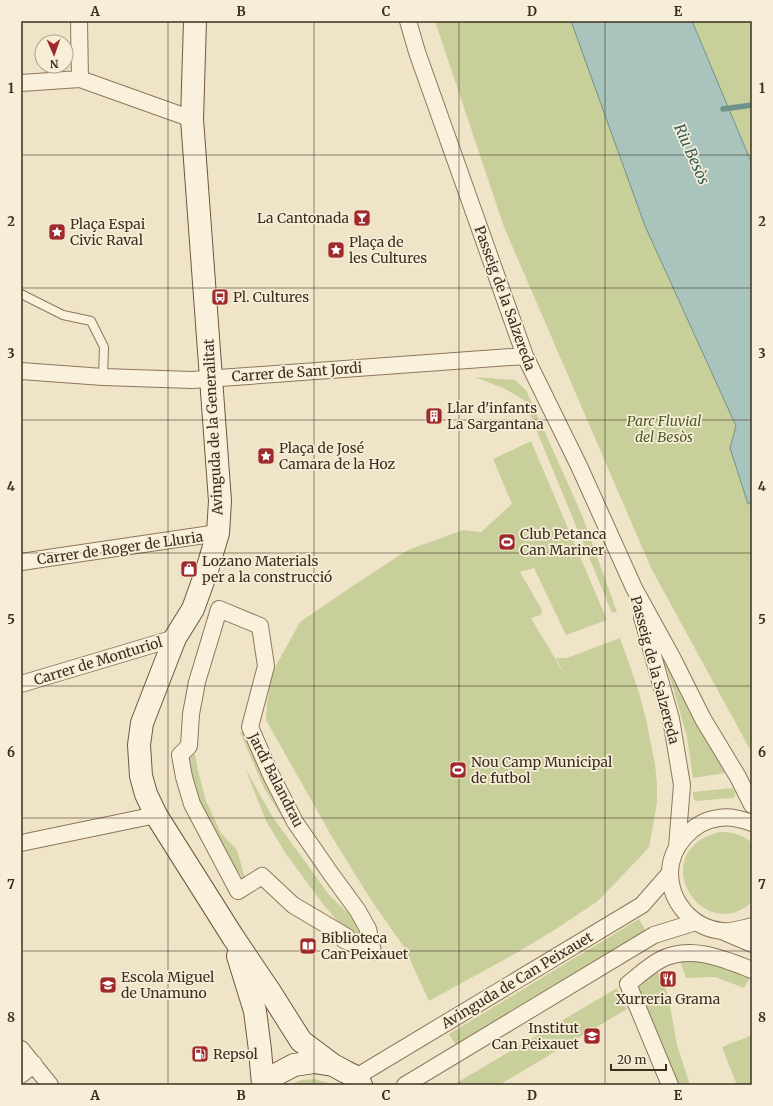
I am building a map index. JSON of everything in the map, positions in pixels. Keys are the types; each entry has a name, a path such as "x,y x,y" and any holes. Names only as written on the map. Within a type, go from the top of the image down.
{"street":[{"path":"79,21 80,79"},
{"name":"Avinguda de la Generalitat","path":"195,21 192,119 220,501 218,533 193,609 175,638 142,723 139,745 141,776 146,794 156,814 233,937 301,1041 333,1065"},
{"name":"Passeig de la Salzereda","path":"408,21 417,52 525,356 579,466 634,588 673,659 703,719 738,777 752,805"},
{"path":"21,83 80,79 192,119"},
{"name":"Carrer de Sant Jordi","path":"21,370 103,377 192,380 525,356"},
{"name":"Carrer de Roger de Lluria","path":"21,562 218,533"},
{"name":"Passeig de la Salzereda","path":"634,588 671,719 681,776 682,786 677,847"},
{"name":"Jardí Balandrau","path":"219,609 260,626 266,666 250,727 271,775 295,822 358,911 368,929 373,952 344,940 347,937 293,905 262,876 238,891 192,804 184,777 180,755 189,746 191,714 197,682 219,609"},
{"name":"Carrer de Monturiol","path":"21,684 175,638"},
{"path":"21,844 156,814"},
{"path":"752,823 735,818 718,818 702,823 687,833 677,847 672,859 670,873 672,892 682,909 696,922 709,929 723,932 752,944"},
{"name":"Avinguda de Can Peixauet","path":"358,1081 642,905 670,873"},
{"path":"405,1085 654,934 696,922"},
{"path":"723,932 738,931 752,926"},
{"name":"Avinguda de la Generalitat","path":"233,937 255,1011 264,1085"},
{"path":"670,1085 628,984 660,960 677,953 719,957 752,970"},
{"path":"21,1049 50,1085"},
{"path":"264,1085 277,1074 294,1065 314,1062 333,1065 358,1081"},
{"path":"21,1074 34,1064"}],"lane":[{"path":"21,294 63,315 91,321 104,347 103,377"},
{"path":"55,306 63,315"}],"green space":[{"name":"Parc Fluvial del Besòs","path":"435,21 571,21 645,226 736,426 730,448 748,504 752,502 752,753 651,568 504,227"},
{"path":"692,21 752,21 752,164"},
{"path":"475,377 515,380 526,390 582,515 617,612 612,613 524,400 505,389"},
{"name":"Nou Camp Municipal de futbol","path":"531,441 607,620 566,635 534,568 520,572 542,610 541,615 531,618 568,680 556,658 567,658 620,638 638,689 655,764 657,803 649,847 598,901 518,952 429,1001 404,947 371,900 332,837 266,720 272,673 300,622 357,583 408,550 463,530 481,532 512,504 493,459"},
{"path":"661,642 725,773 693,778 687,737 672,684 657,643"},
{"path":"250,727 328,883 291,832 264,788 240,732"},
{"path":"183,751 189,751 195,755 206,801 221,833 237,850 246,881 219,853 209,839"},
{"path":"245,768 272,816 330,896 368,929 373,952 344,929 323,904 286,854 266,821"},
{"path":"732,788 735,791 735,796 733,798 696,801 693,798 693,792"},
{"path":"719,832 737,834 752,843 752,902 733,913 715,913 700,905 689,891 683,875 685,858 697,843"},
{"path":"639,919 646,931 456,1045 449,1034"},
{"path":"677,953 752,974 744,988 715,977 686,978"},
{"path":"655,966 668,994 677,1045 690,1085 670,1085 628,984"},
{"path":"617,988 627,1009 499,1085 453,1085"},
{"path":"752,1035 752,1085 737,1085 722,1047"},
{"path":"314,1079 332,1085 289,1085 301,1080"}],"water":[{"name":"Riu Besòs","path":"571,21 692,21 752,164 752,502 748,504 730,448 736,426 645,226"}],"waterway":[{"path":"723,109 752,105"}],"place":[{"name":"La Cantonada","path":"362,218"},
{"name":"Plaça Espai Civic Raval","path":"57,232"},
{"name":"Plaça de les Cultures","path":"336,250"},
{"name":"Pl. Cultures","path":"220,297"},
{"name":"Llar d'infants La Sargantana","path":"434,416"},
{"name":"Plaça de José Camara de la Hoz","path":"266,456"},
{"name":"Club Petanca Can Mariner","path":"507,542"},
{"name":"Lozano Materials per a la construcció","path":"189,569"},
{"name":"Nou Camp Municipal de futbol","path":"458,770"},
{"name":"Biblioteca Can Peixauet","path":"308,946"},
{"name":"Xurreria Grama","path":"668,979"},
{"name":"Escola Miguel de Unamuno","path":"108,985"},
{"name":"Institut Can Peixauet","path":"592,1036"},
{"name":"Repsol","path":"200,1054"}]}
